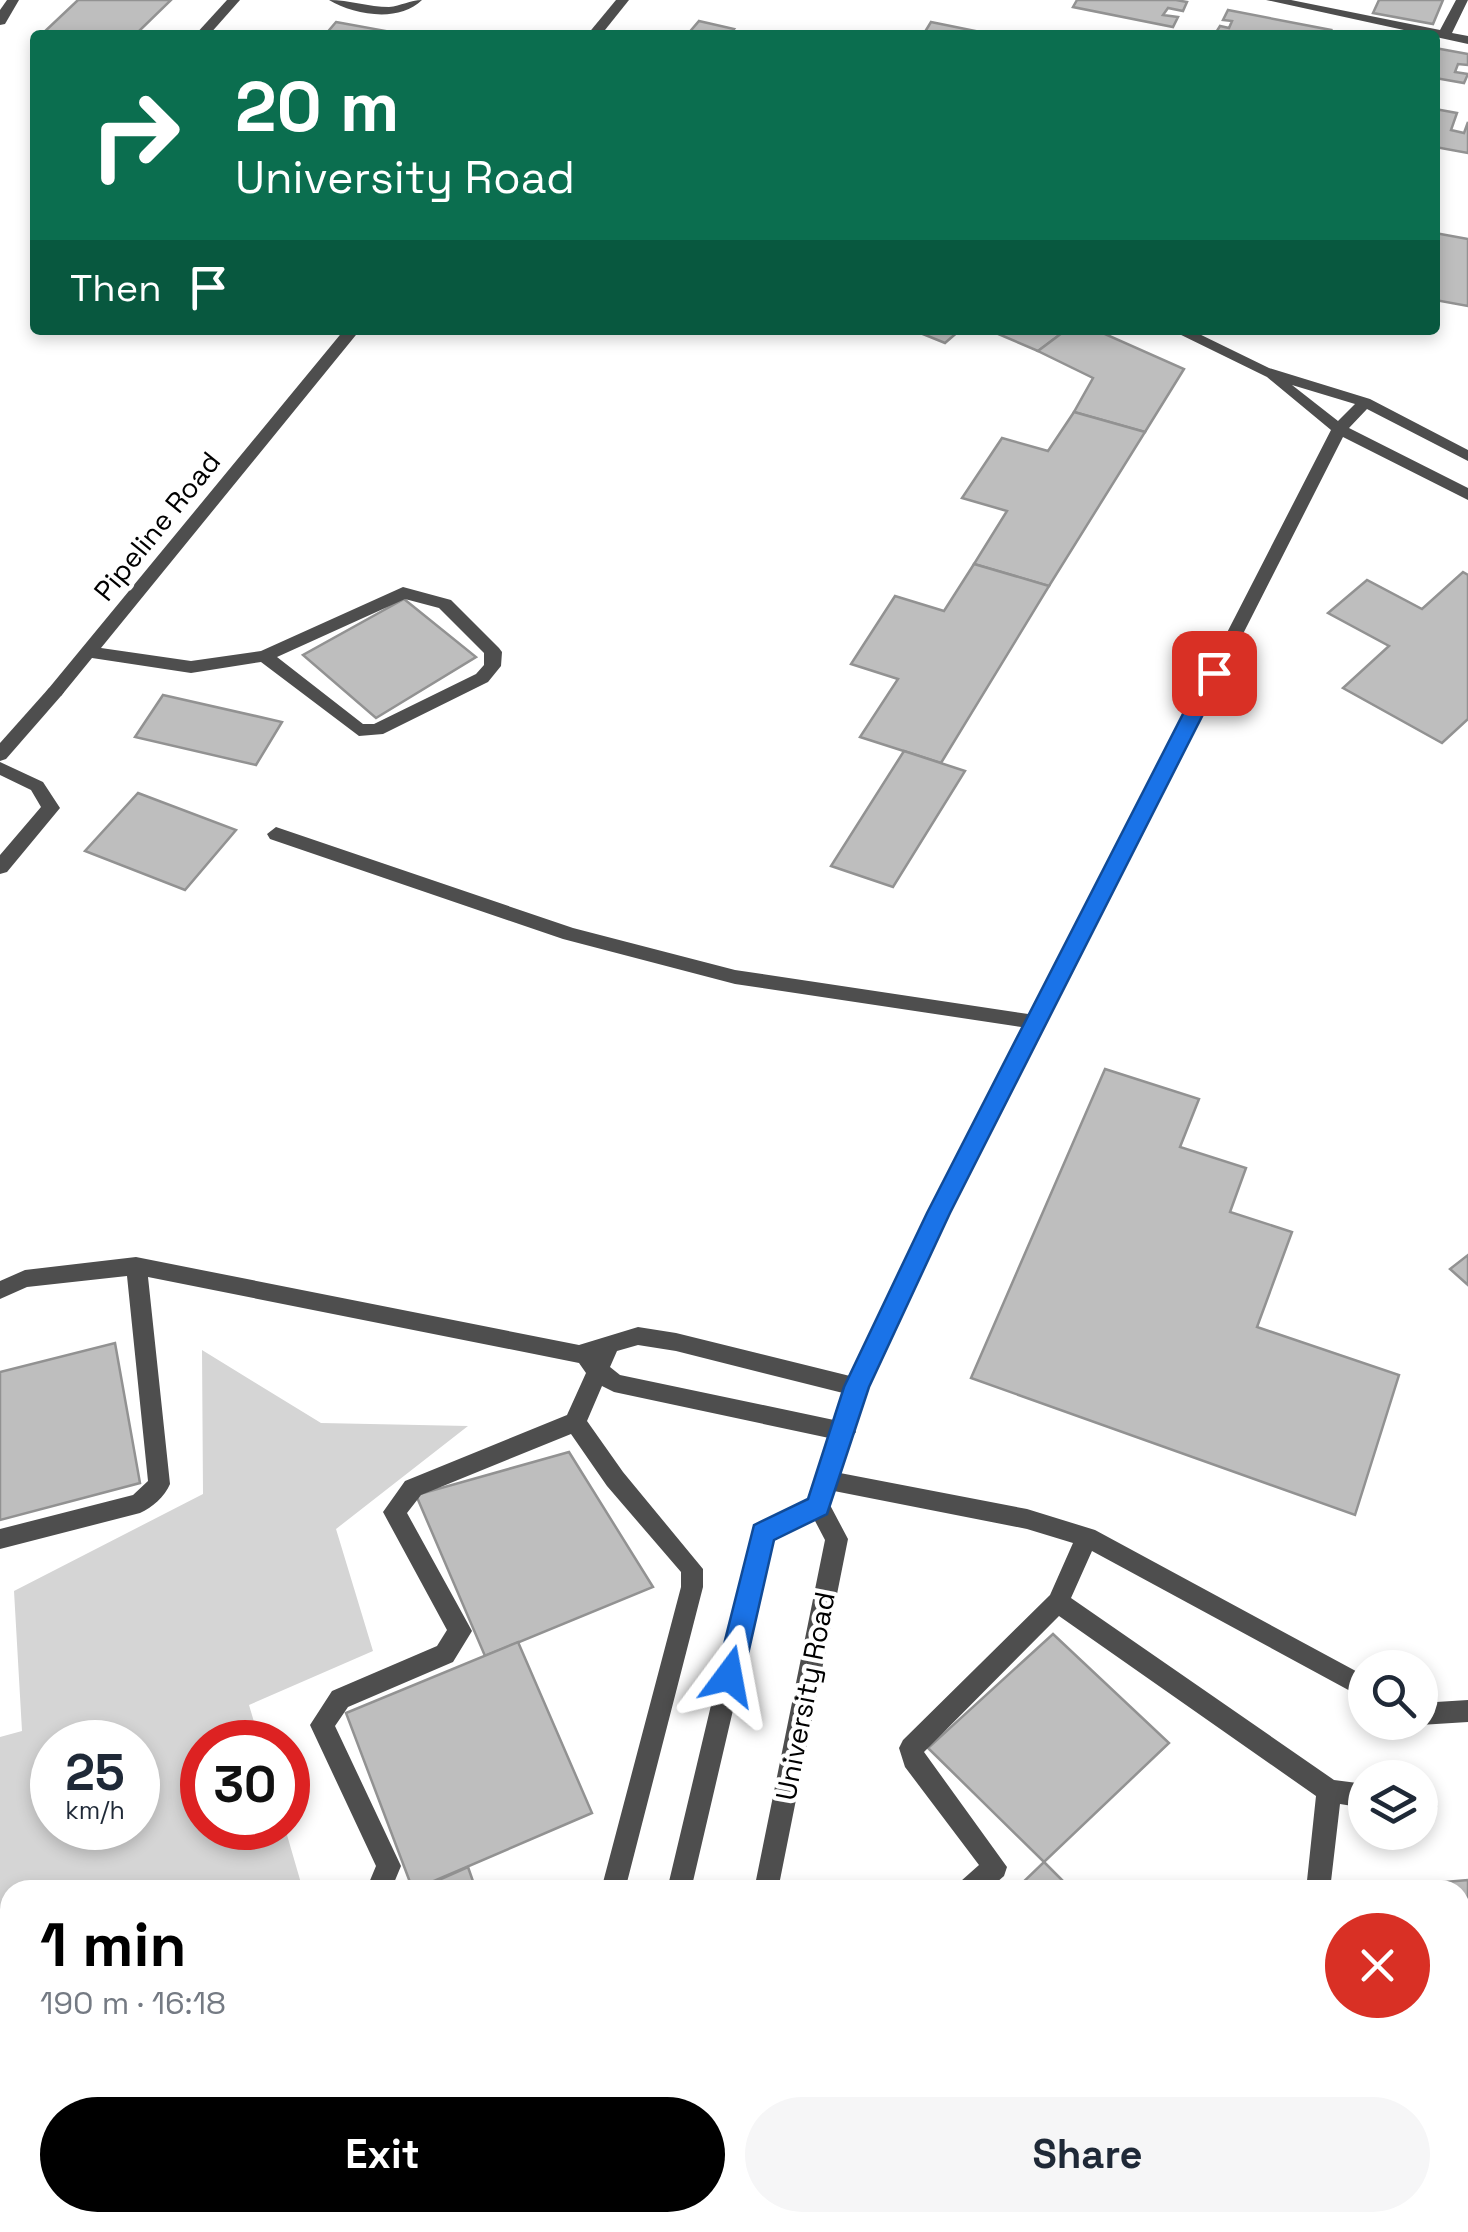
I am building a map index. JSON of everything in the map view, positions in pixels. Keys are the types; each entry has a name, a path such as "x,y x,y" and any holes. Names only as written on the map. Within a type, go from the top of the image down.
{"street":[{"path":"0,21 13,0"},
{"path":"207,30 234,0"},
{"path":"335,0 392,12 416,0"},
{"path":"598,30 623,0"},
{"path":"1272,0 1419,30"},
{"path":"1444,35 1462,0"},
{"path":"1440,34 1468,40"},
{"name":"Pipeline Road","path":"0,755 90,652 348,335"},
{"path":"1189,335 1264,370 1365,402 1468,456"},
{"path":"1264,370 1339,429 1468,494"},
{"path":"681,1880 763,1533 818,1506 856,1387 1035,1022 1339,429 1365,402"},
{"path":"90,652 192,667 264,656 402,593 445,604 493,652 492,666 482,678 376,730 359,730 264,656"},
{"path":"0,768 37,786 51,808 0,867"},
{"path":"276,834 570,934 735,977 1035,1022"},
{"path":"0,1290 25,1279 136,1266 579,1354 614,1383 844,1432"},
{"path":"0,1539 140,1503 159,1484 136,1266"},
{"path":"579,1354 638,1336 856,1387"},
{"path":"383,1880 389,1866 322,1724 340,1700 445,1654 460,1632 394,1512 413,1488 576,1422 610,1344"},
{"path":"576,1422 615,1478 692,1569 692,1587 617,1880"},
{"path":"825,1480 1028,1520 1087,1537 1348,1679"},
{"name":"University Road","path":"768,1880 837,1538 818,1506"},
{"path":"980,1880 995,1866 913,1760 912,1748 1058,1602 1087,1537"},
{"path":"1058,1602 1330,1791 1348,1794"},
{"path":"1438,1713 1468,1711"},
{"path":"1319,1880 1330,1791"}],"shaded area":[{"path":"202,1350 321,1423 468,1426 336,1529 373,1651 249,1705 253,1720 180,1720 180,1850 291,1850 300,1880 0,1880 0,1737 22,1731 14,1591 203,1494"}],"building":[{"path":"78,0 171,0 140,30 46,30"},
{"path":"1077,0 1187,2 1183,11 1168,8 1163,15 1178,17 1173,27 1073,7"},
{"path":"1379,0 1443,0 1433,24 1373,13"},
{"path":"1228,10 1331,30 1218,30 1220,26 1229,28 1232,21 1223,20"},
{"path":"699,21 734,29 733,30 691,30"},
{"path":"336,22 380,30 329,30"},
{"path":"931,22 970,30 926,30"},
{"path":"1440,49 1468,54 1468,65 1458,64 1455,72 1468,74 1464,83 1440,79"},
{"path":"1440,110 1457,113 1451,130 1464,133 1468,122 1468,153 1440,148"},
{"path":"1440,234 1468,239 1468,306 1440,301"},
{"path":"925,335 954,335 945,343"},
{"path":"1001,335 1059,335 1038,351"},
{"path":"1059,335 1107,335 1184,369 1145,432 1074,412 1093,378 1038,351"},
{"path":"1074,412 1145,432 1049,586 974,564 1007,511 962,498 1002,438 1048,451"},
{"path":"974,564 1049,586 941,763 860,737 898,679 851,664 895,596 944,611"},
{"path":"1463,572 1468,575 1468,719 1442,743 1343,688 1389,646 1328,613 1367,580 1422,609"},
{"path":"404,599 476,657 376,718 303,655"},
{"path":"163,695 282,722 256,765 135,737"},
{"path":"904,751 965,771 893,887 831,866"},
{"path":"138,793 236,830 185,890 85,851"},
{"path":"1105,1069 1199,1099 1180,1147 1246,1168 1230,1212 1292,1232 1257,1327 1399,1375 1355,1515 971,1378"},
{"path":"1468,1255 1468,1285 1450,1269"},
{"path":"115,1343 140,1483 0,1520 0,1372"},
{"path":"569,1452 653,1587 485,1656 416,1495"},
{"path":"1053,1634 1169,1743 1044,1862 928,1748"},
{"path":"518,1642 592,1813 436,1880 409,1880 346,1713"},
{"path":"1044,1862 1062,1880 1025,1880"},
{"path":"468,1867 473,1880 439,1880"}],"route":[{"path":"729,1676 763,1533 818,1506 856,1387 938,1213 1214,673"}]}
